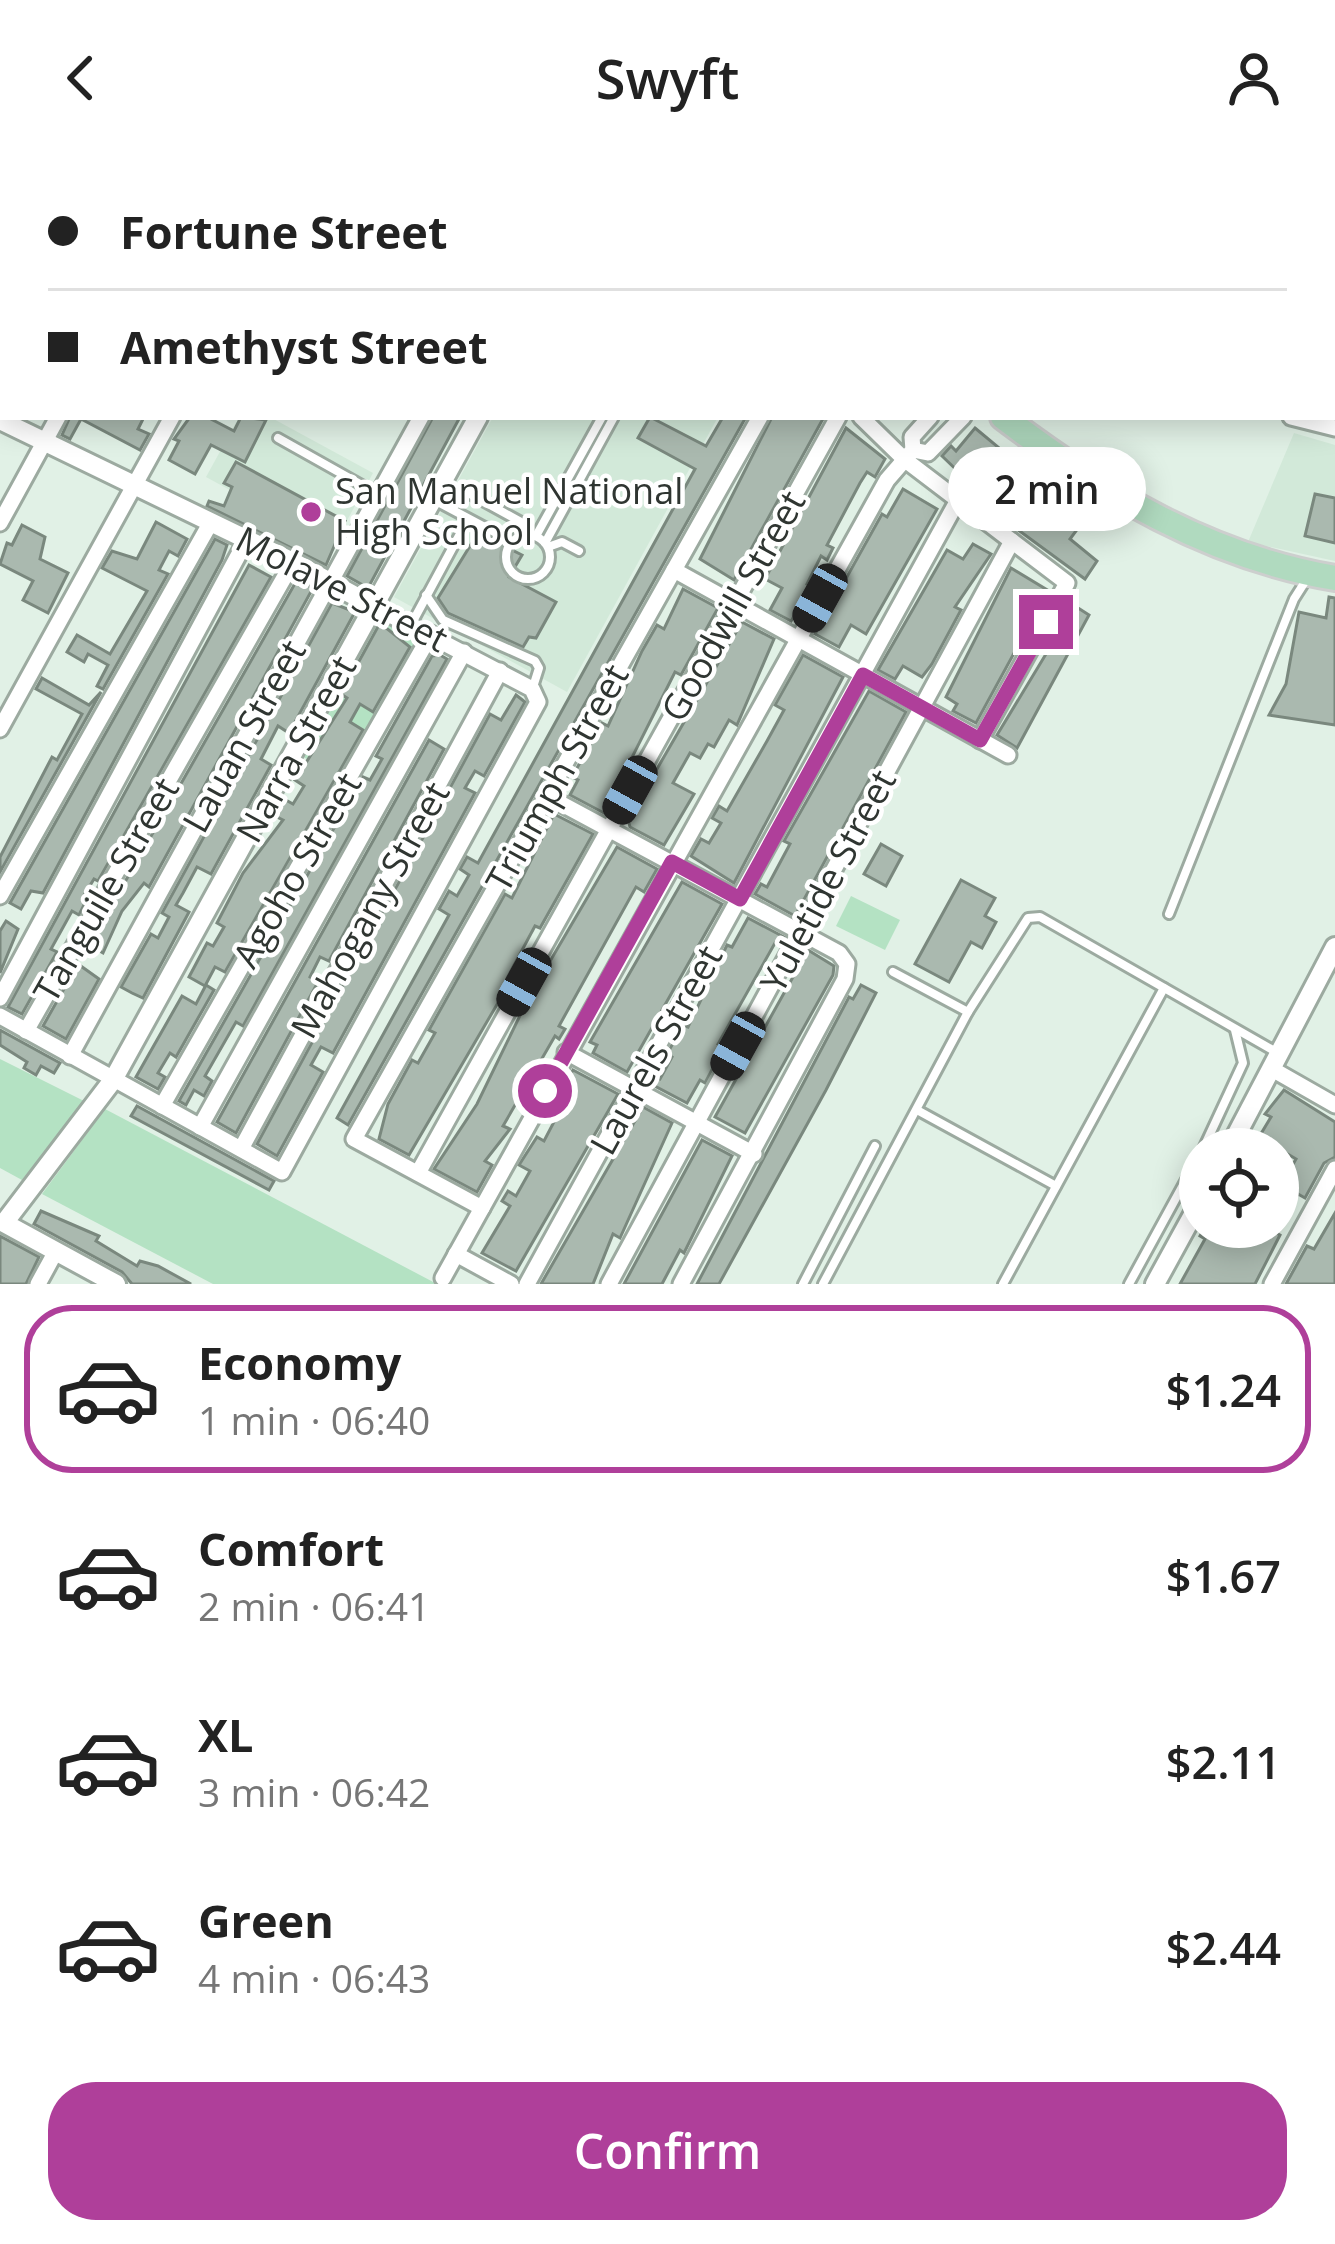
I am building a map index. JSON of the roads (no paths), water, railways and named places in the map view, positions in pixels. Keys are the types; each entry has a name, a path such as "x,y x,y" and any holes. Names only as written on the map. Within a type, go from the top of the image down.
{"main road":[{"path":"1008,420 1078,470 1187,534 1323,576"}],"street":[{"name":"Molave Street","path":"0,420 134,489 293,562 500,671 535,696"},
{"path":"0,523 56,420"},
{"path":"0,729 170,420"},
{"name":"Lauan Street","path":"70,1056 420,420"},
{"name":"Narra Street","path":"2,1227 113,1080 476,420"},
{"name":"Triumph Street","path":"418,1173 354,1139 758,420"},
{"name":"Goodwill Street","path":"418,1173 836,420"},
{"path":"865,420 958,500 1067,583 980,740"},
{"path":"443,1278 798,638 909,454 912,437 927,420"},
{"path":"909,454 928,453 960,420"},
{"path":"1303,420 1335,428"},
{"name":"Laurels Street","path":"527,1284 958,500"},
{"path":"0,896 211,522"},
{"path":"0,998 247,539"},
{"name":"Yuletide Street","path":"609,1284 1012,541"},
{"name":"Tanguile Street","path":"26,1030 293,562"},
{"path":"674,570 1008,755"},
{"name":"Agoho Street","path":"162,1106 431,634"},
{"path":"200,1127 464,652"},
{"name":"Mahogany Street","path":"241,1149 500,671"},
{"path":"0,1016 281,1172 535,696"},
{"path":"547,796 839,953 847,964 845,980 681,1284"},
{"path":"1239,1128 1335,947"},
{"path":"566,1052 754,1154"},
{"path":"1276,1061 1335,1105"},
{"path":"1272,1284 1335,1169"},
{"path":"418,1173 482,1208"},
{"path":"2,1227 112,1283"},
{"path":"1155,1284 1179,1240"},
{"path":"38,1284 56,1251"},
{"path":"456,1254 511,1284"}],"lane":[{"path":"539,540 600,420"},
{"path":"539,540 612,420"},
{"path":"278,438 378,494"},
{"path":"470,494 521,522 539,540 547,568 536,578 522,578 507,564 512,542"},
{"path":"433,500 512,542 562,542 579,551"},
{"path":"411,625 468,519"},
{"path":"1169,914 1294,599 1323,576"},
{"path":"426,596 443,620 535,661 539,668 535,696"},
{"path":"823,1284 968,1012 1028,918 1040,917 1233,1027 1276,1061"},
{"path":"893,972 968,1012"},
{"path":"1003,1284 1164,988"},
{"path":"1215,1128 1244,1063 1242,1042 1233,1027"},
{"path":"916,1110 1056,1186"},
{"path":"803,1284 875,1146"},
{"path":"1129,1284 1179,1194"}],"place":[{"name":"San Manuel National High School","path":"311,512"}]}
